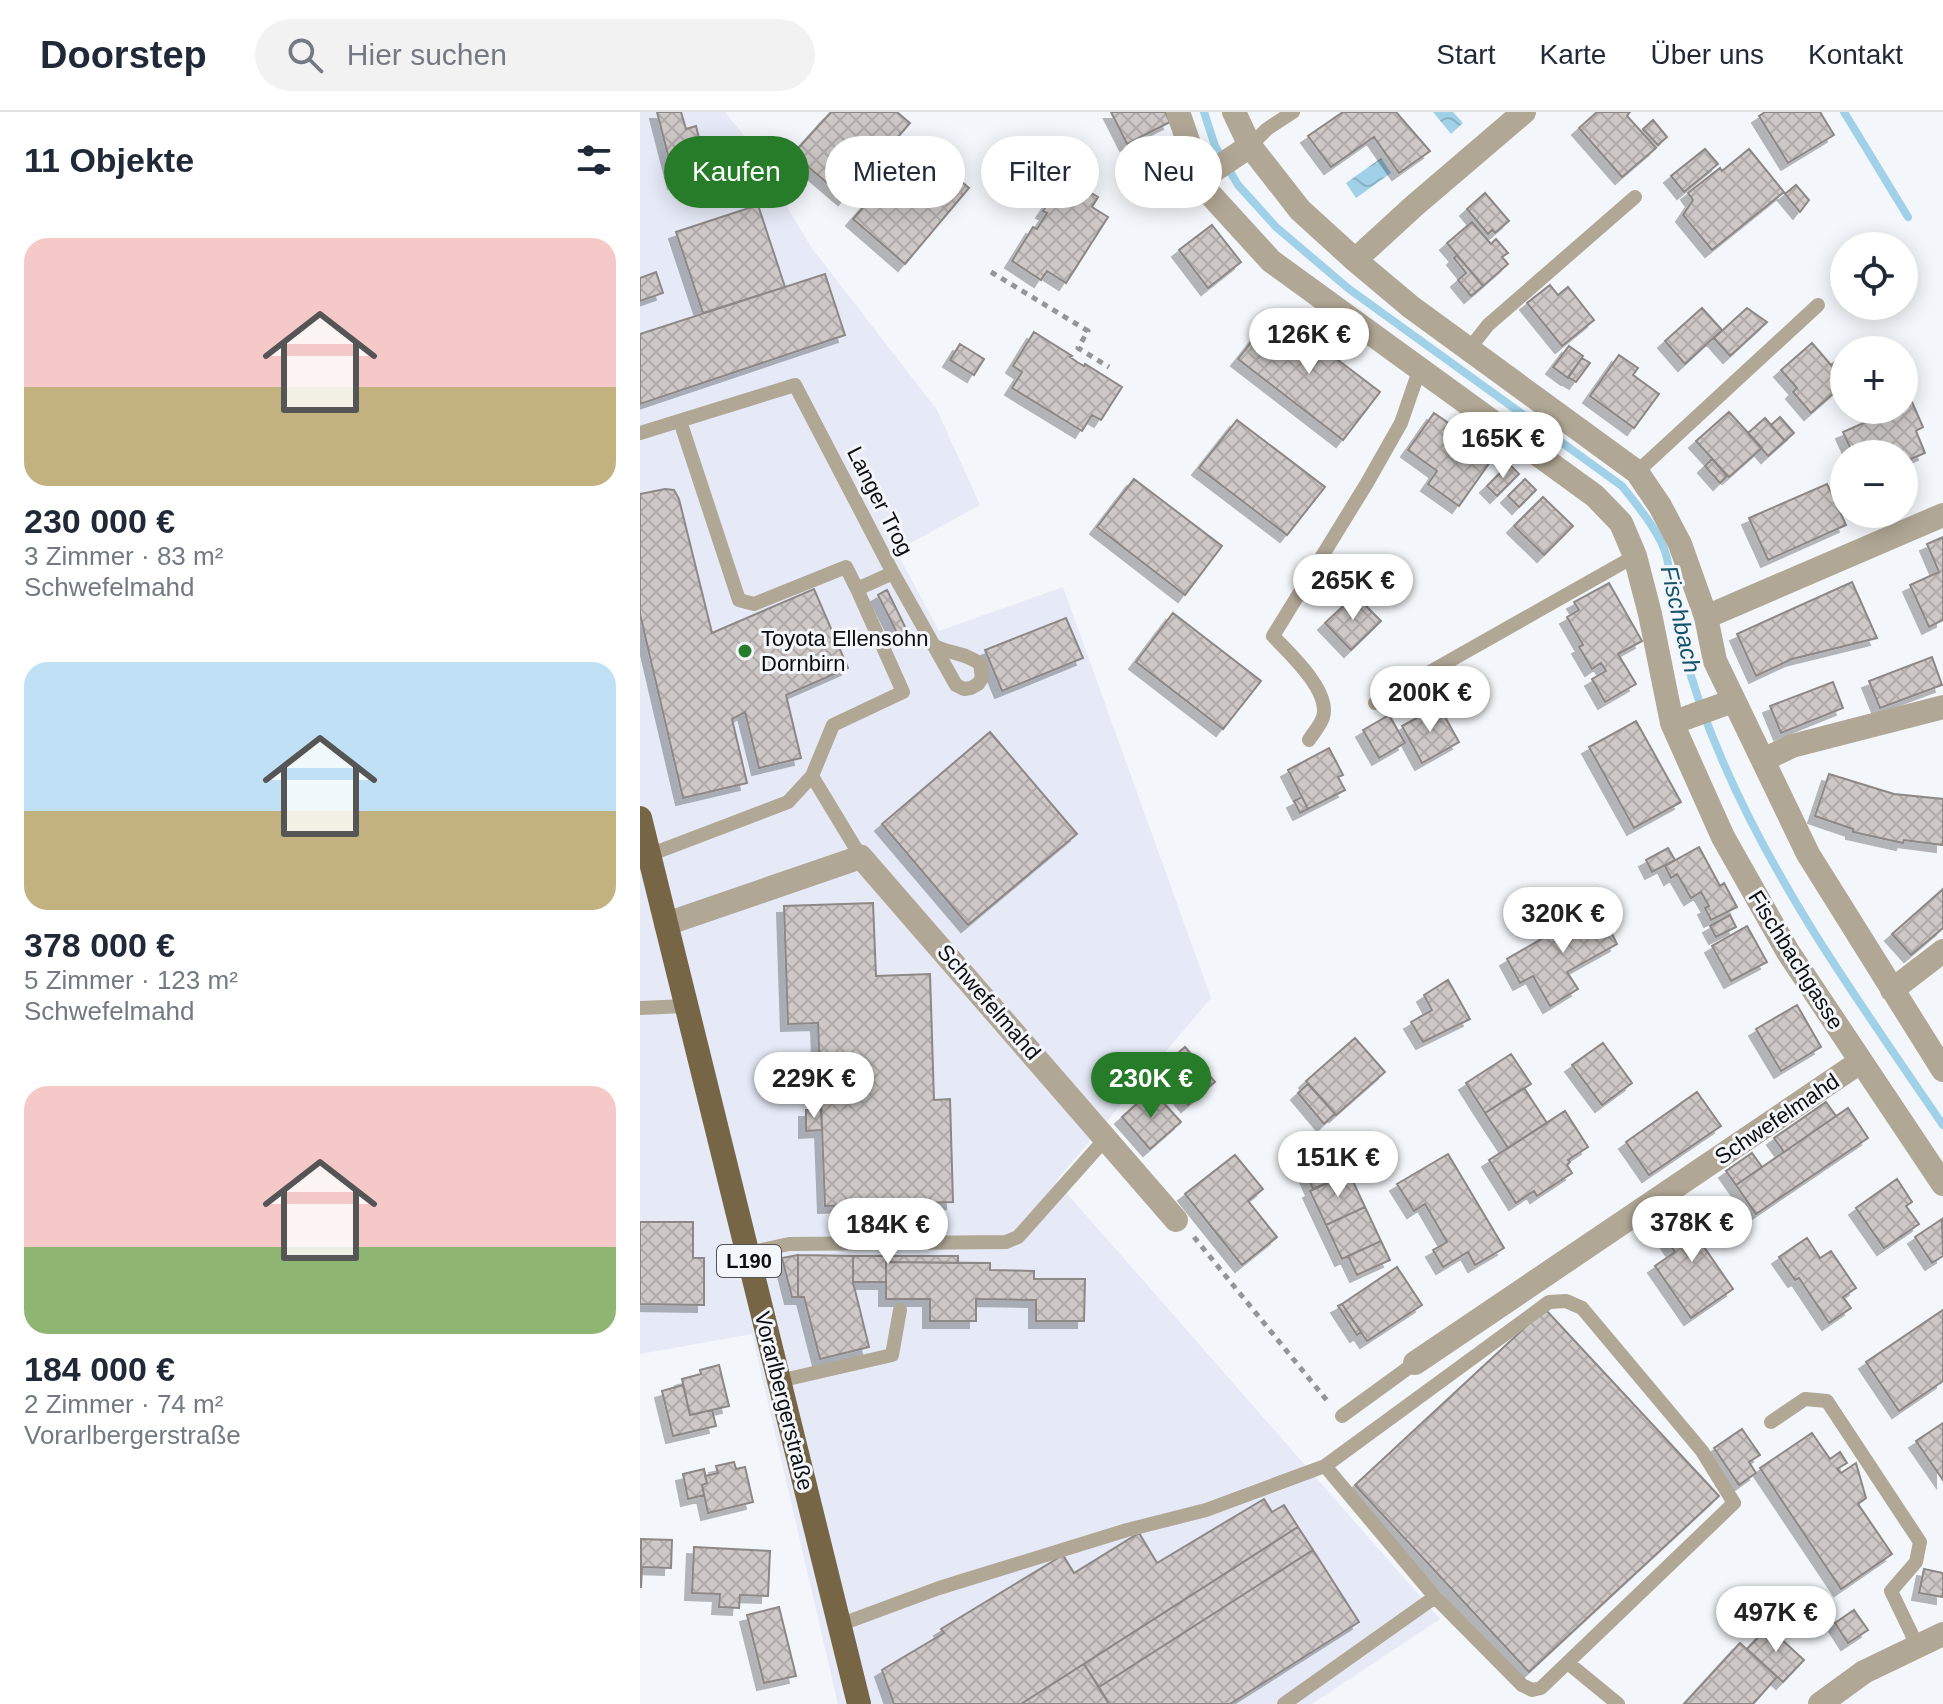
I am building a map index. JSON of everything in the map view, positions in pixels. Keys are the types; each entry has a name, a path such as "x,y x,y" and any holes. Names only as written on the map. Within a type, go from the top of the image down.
{"main road":[{"name":"Vorarlbergerstraße","path":"640,818 859,1704"}],"street":[{"name":"Fischbachgasse","path":"1178,112 1186,136"},
{"path":"1234,112 1244,149 1300,210 1355,260 1411,307 1637,472 1680,544 1706,617 1725,704 1763,760 1808,854 1943,1070"},
{"path":"1355,260 1524,112"},
{"path":"1222,164 1244,149"},
{"name":"Fischbachgasse","path":"1222,200 1271,261 1595,496 1621,523 1635,556 1679,721 1723,837 1788,952 1943,1184"},
{"path":"1706,617 1943,515"},
{"path":"1679,721 1725,704"},
{"path":"1763,760 1792,746 1943,707"},
{"path":"666,924 861,857"},
{"name":"Schwefelmahd","path":"861,857 1176,1220"},
{"path":"1892,990 1943,951"},
{"name":"Schwefelmahd","path":"1415,1363 1860,1062"},
{"path":"1820,1704 1864,1672 1943,1634"}],"lane":[{"path":"1244,149 1293,112"},
{"path":"1470,348 1488,325 1635,197"},
{"path":"1637,472 1818,305"},
{"path":"1309,740 1323,717 1323,703 1304,669 1273,636 1327,552 1401,423 1420,368"},
{"name":"Langer Trog","path":"640,433 795,385 893,573 857,589"},
{"path":"649,855 788,802 812,776 833,725 903,692 846,567 754,604 739,600 680,421"},
{"path":"1375,703 1635,556"},
{"path":"893,573 933,645"},
{"path":"812,776 861,857"},
{"path":"640,1008 686,1006"},
{"path":"747,1253 789,1244 1006,1242 1018,1237 1107,1137"},
{"path":"839,1625 939,1588 1127,1530 1206,1510 1325,1466 1549,1302 1566,1301 1582,1308 1702,1451 1734,1503 1541,1688 1532,1690 1522,1685 1435,1597 1325,1466"},
{"path":"779,1381 892,1355 900,1310"},
{"path":"1342,1416 1415,1363"},
{"path":"1771,1422 1805,1399 1827,1401 1920,1542 1916,1562 1891,1591 1917,1645"},
{"path":"1284,1704 1435,1597"},
{"path":"1568,1663 1618,1704"}],"path":[{"path":"991,272 1088,331 1078,348 1109,367"},
{"path":"1176,1220 1193,1236 1342,1416"}],"shaded area":[{"path":"640,112 725,112 744,136 664,136 664,208 788,208 811,247 937,410 980,505 896,551 939,631 1063,587 1211,998 1056,1181 1440,1619 1312,1704 838,1704 752,1334 640,1354"}],"water":[{"path":"1433,112 1453,112 1463,123 1451,134"},
{"path":"1381,158 1391,173 1356,198 1346,183"}],"building":[{"path":"657,112 681,112 686,129 696,126 698,136 664,136 664,139"},
{"path":"831,112 897,112 910,123 899,136 825,136 825,181 809,168 809,136"},
{"path":"1111,112 1165,112 1170,122 1143,136 1123,136"},
{"path":"1343,112 1396,112 1430,151 1399,173 1374,137 1331,167 1308,136"},
{"path":"1597,112 1630,112 1627,116 1656,148 1622,177 1579,128"},
{"path":"1765,112 1820,112 1834,135 1788,163 1759,116"},
{"path":"1653,120 1667,137 1658,145 1643,129"},
{"path":"1705,149 1718,164 1684,192 1671,176"},
{"path":"1749,149 1784,192 1712,250 1683,215 1693,200 1688,193"},
{"path":"1796,185 1809,200 1800,212 1785,194"},
{"path":"1485,193 1509,221 1495,233 1492,230 1488,234 1467,209"},
{"path":"749,208 759,208 785,287 703,313 676,232"},
{"path":"863,208 952,208 905,264 853,219"},
{"path":"1045,208 1094,208 1108,217 1066,283 1047,271 1041,280 1012,261 1033,227 1037,229 1047,213 1043,211"},
{"path":"1472,222 1491,244 1496,239 1508,253 1502,257 1508,264 1483,286 1447,243"},
{"path":"1212,225 1241,262 1208,288 1179,250"},
{"path":"1457,255 1483,286 1471,296 1458,280 1466,273 1454,258"},
{"path":"656,272 663,293 640,301 640,278"},
{"path":"825,274 845,335 640,404 640,334"},
{"path":"1550,285 1558,295 1568,287 1594,320 1562,346 1527,303"},
{"path":"1702,308 1722,330 1685,364 1665,341"},
{"path":"1747,308 1767,322 1730,356 1714,338"},
{"path":"1275,312 1380,392 1343,440 1238,359"},
{"path":"1034,332 1077,362 1122,387 1101,420 1092,415 1082,431 1012,388 1022,372 1013,366"},
{"path":"1812,343 1830,364 1830,396 1811,413 1793,392 1797,388 1781,370"},
{"path":"960,344 984,359 974,375 950,360"},
{"path":"1569,346 1583,356 1568,378 1553,367"},
{"path":"1619,355 1638,368 1633,375 1659,394 1634,428 1590,396"},
{"path":"1582,358 1590,363 1576,382 1568,377"},
{"path":"1729,412 1762,448 1729,477 1696,441"},
{"path":"1434,413 1495,455 1459,506 1428,484 1437,471 1408,450"},
{"path":"1918,416 1923,427 1916,431 1925,453 1918,456 1918,440 1847,440 1843,432 1861,424 1918,424"},
{"path":"1780,417 1794,433 1785,441 1771,425"},
{"path":"1765,418 1785,441 1768,456 1748,433"},
{"path":"1237,420 1325,487 1287,535 1199,468"},
{"path":"1712,459 1727,476 1720,483 1705,466"},
{"path":"1509,464 1519,474 1497,496 1487,486"},
{"path":"1134,479 1222,546 1185,595 1097,527"},
{"path":"1525,479 1536,490 1519,507 1508,496"},
{"path":"1827,484 1830,490 1830,528 1839,528 1768,560 1749,518"},
{"name":"Toyota Ellensohn Dornbirn","path":"674,490 679,499 712,633 814,589 848,668 786,695 801,758 759,768 745,712 732,719 747,783 683,798 640,614 640,494"},
{"path":"1543,497 1573,526 1544,555 1514,526"},
{"path":"1943,537 1943,620 1929,627 1910,585 1939,572 1927,544"},
{"path":"1852,582 1877,638 1792,659 1756,676 1737,634"},
{"path":"1609,583 1642,641 1618,654 1636,684 1605,702 1592,679 1606,671 1601,663 1592,669 1567,617 1579,610 1574,602"},
{"path":"887,590 909,635 900,639 878,595"},
{"path":"1355,595 1381,621 1351,650 1325,623"},
{"path":"1173,613 1261,681 1223,729 1136,662"},
{"path":"1066,618 1083,658 1002,691 985,650"},
{"path":"1932,657 1942,685 1880,708 1869,681"},
{"path":"1833,682 1843,708 1781,733 1770,706"},
{"path":"1439,706 1459,742 1422,763 1402,726"},
{"path":"1389,715 1405,743 1379,758 1363,730"},
{"path":"1636,721 1681,802 1634,828 1589,747"},
{"path":"990,732 1077,834 968,925 882,824"},
{"path":"1329,748 1343,775 1338,777 1345,790 1308,809 1288,770"},
{"path":"1829,774 1894,794 1943,799 1943,845 1904,840 1903,843 1853,832 1853,829 1815,816"},
{"path":"1302,797 1308,809 1300,813 1294,801"},
{"path":"1699,847 1720,886 1724,883 1737,907 1711,920 1705,908 1709,906 1701,892 1691,898 1677,874 1671,878 1665,866"},
{"path":"1668,848 1675,860 1652,872 1646,860"},
{"path":"1943,889 1943,928 1911,955 1892,934"},
{"path":"873,903 876,976 930,974 934,1100 950,1099 953,1202 825,1206 818,1023 788,1024 784,906"},
{"path":"1598,906 1617,944 1567,972 1578,989 1550,1006 1533,976 1520,983 1507,959"},
{"path":"1730,915 1736,927 1716,937 1710,926"},
{"path":"1747,926 1767,962 1731,981 1712,946"},
{"path":"1448,980 1470,1019 1423,1042 1411,1022 1432,1010 1424,995"},
{"path":"1797,1005 1821,1047 1781,1071 1756,1029"},
{"path":"1355,1038 1385,1072 1336,1115 1306,1081"},
{"path":"1603,1043 1632,1083 1602,1105 1572,1065"},
{"path":"1185,1047 1215,1082 1188,1105 1158,1070"},
{"path":"1511,1054 1531,1084 1485,1113 1466,1083"},
{"path":"1308,1084 1335,1114 1324,1124 1298,1093"},
{"path":"1524,1088 1547,1123 1508,1148 1485,1113"},
{"path":"1152,1090 1181,1122 1150,1149 1122,1117"},
{"path":"1697,1092 1721,1126 1649,1175 1626,1142"},
{"path":"1826,1102 1836,1116 1784,1152 1774,1138"},
{"path":"1848,1108 1868,1138 1756,1214 1736,1185"},
{"path":"806,1110 821,1110 822,1130 806,1131"},
{"path":"1565,1111 1588,1147 1568,1160 1567,1165 1572,1173 1537,1196 1534,1191 1516,1203 1489,1160"},
{"path":"1340,1152 1349,1173 1313,1189 1304,1169"},
{"path":"1752,1153 1762,1167 1736,1185 1726,1171"},
{"path":"1448,1154 1504,1248 1475,1265 1468,1252 1443,1267 1433,1250 1447,1242 1425,1204 1414,1211 1397,1184"},
{"path":"1235,1155 1263,1189 1248,1201 1277,1237 1242,1265 1185,1194"},
{"path":"1349,1173 1365,1207 1326,1225 1310,1191"},
{"path":"1897,1179 1912,1202 1906,1206 1919,1224 1884,1248 1856,1208"},
{"path":"1696,1206 1716,1235 1702,1244 1733,1289 1691,1318 1655,1266 1675,1252 1660,1230"},
{"path":"1365,1207 1381,1241 1342,1259 1326,1225"},
{"path":"1942,1219 1943,1256 1932,1263 1915,1237"},
{"path":"640,1222 693,1222 693,1258 704,1258 704,1305 640,1304"},
{"path":"1807,1238 1820,1258 1831,1251 1856,1288 1843,1297 1851,1308 1829,1323 1799,1278 1795,1280 1779,1257"},
{"path":"1381,1241 1390,1260 1357,1275 1348,1256"},
{"path":"798,1255 798,1297 792,1297 782,1258"},
{"path":"798,1255 853,1256 853,1282 869,1347 820,1359 804,1297 798,1297"},
{"path":"853,1256 958,1256 958,1263 886,1262 886,1282 853,1282"},
{"path":"886,1262 990,1263 990,1270 1034,1271 1034,1279 1085,1279 1084,1321 1036,1321 1036,1300 976,1299 976,1321 930,1321 930,1299 886,1299"},
{"path":"1397,1267 1422,1305 1367,1341 1342,1304"},
{"path":"1342,1304 1361,1332 1357,1335 1338,1306"},
{"path":"1545,1309 1719,1496 1529,1672 1355,1485"},
{"path":"1943,1310 1943,1381 1899,1411 1866,1362"},
{"path":"719,1365 729,1406 690,1415 682,1379"},
{"path":"683,1385 690,1415 712,1410 716,1426 673,1436 662,1391"},
{"path":"1943,1423 1943,1480 1916,1441"},
{"path":"1742,1429 1760,1455 1749,1462 1756,1473 1739,1485 1714,1448"},
{"path":"1812,1433 1830,1459 1840,1452 1847,1463 1837,1469 1841,1473 1856,1463 1866,1498 1858,1504 1892,1554 1841,1589 1760,1468"},
{"path":"734,1462 736,1469 745,1467 753,1502 708,1513 702,1485 707,1483 705,1476 718,1473 716,1466"},
{"path":"704,1469 707,1483 702,1485 704,1495 688,1499 683,1474"},
{"path":"1264,1499 1272,1512 1284,1505 1298,1527 1021,1704 894,1704 882,1670 944,1633 941,1629 1063,1555 1074,1573 1139,1533 1157,1563"},
{"path":"1298,1527 1313,1550 1099,1687 1084,1664"},
{"path":"641,1539 672,1540 671,1568 642,1567 641,1588"},
{"path":"694,1547 770,1551 768,1596 740,1595 739,1608 719,1607 720,1594 692,1593"},
{"path":"1313,1550 1359,1622 1230,1704 1109,1704 1099,1687"},
{"path":"1924,1569 1943,1573 1943,1597 1919,1593"},
{"path":"779,1607 796,1676 764,1683 747,1615"},
{"path":"1854,1610 1868,1630 1848,1643 1835,1623"},
{"path":"1768,1627 1804,1660 1783,1682 1747,1649"},
{"path":"1740,1643 1777,1677 1753,1704 1684,1704"},
{"path":"1084,1664 1109,1704 1021,1704"}],"waterway":[{"name":"Fischbach","path":"1204,112 1215,146 1238,185 1276,227 1349,289 1622,486 1642,511 1664,549 1676,621 1692,680 1716,746 1745,810 1824,949 1943,1125"},
{"path":"1844,112 1908,217"}],"place":[{"name":"Toyota Ellensohn Dornbirn","path":"745,651"}]}
